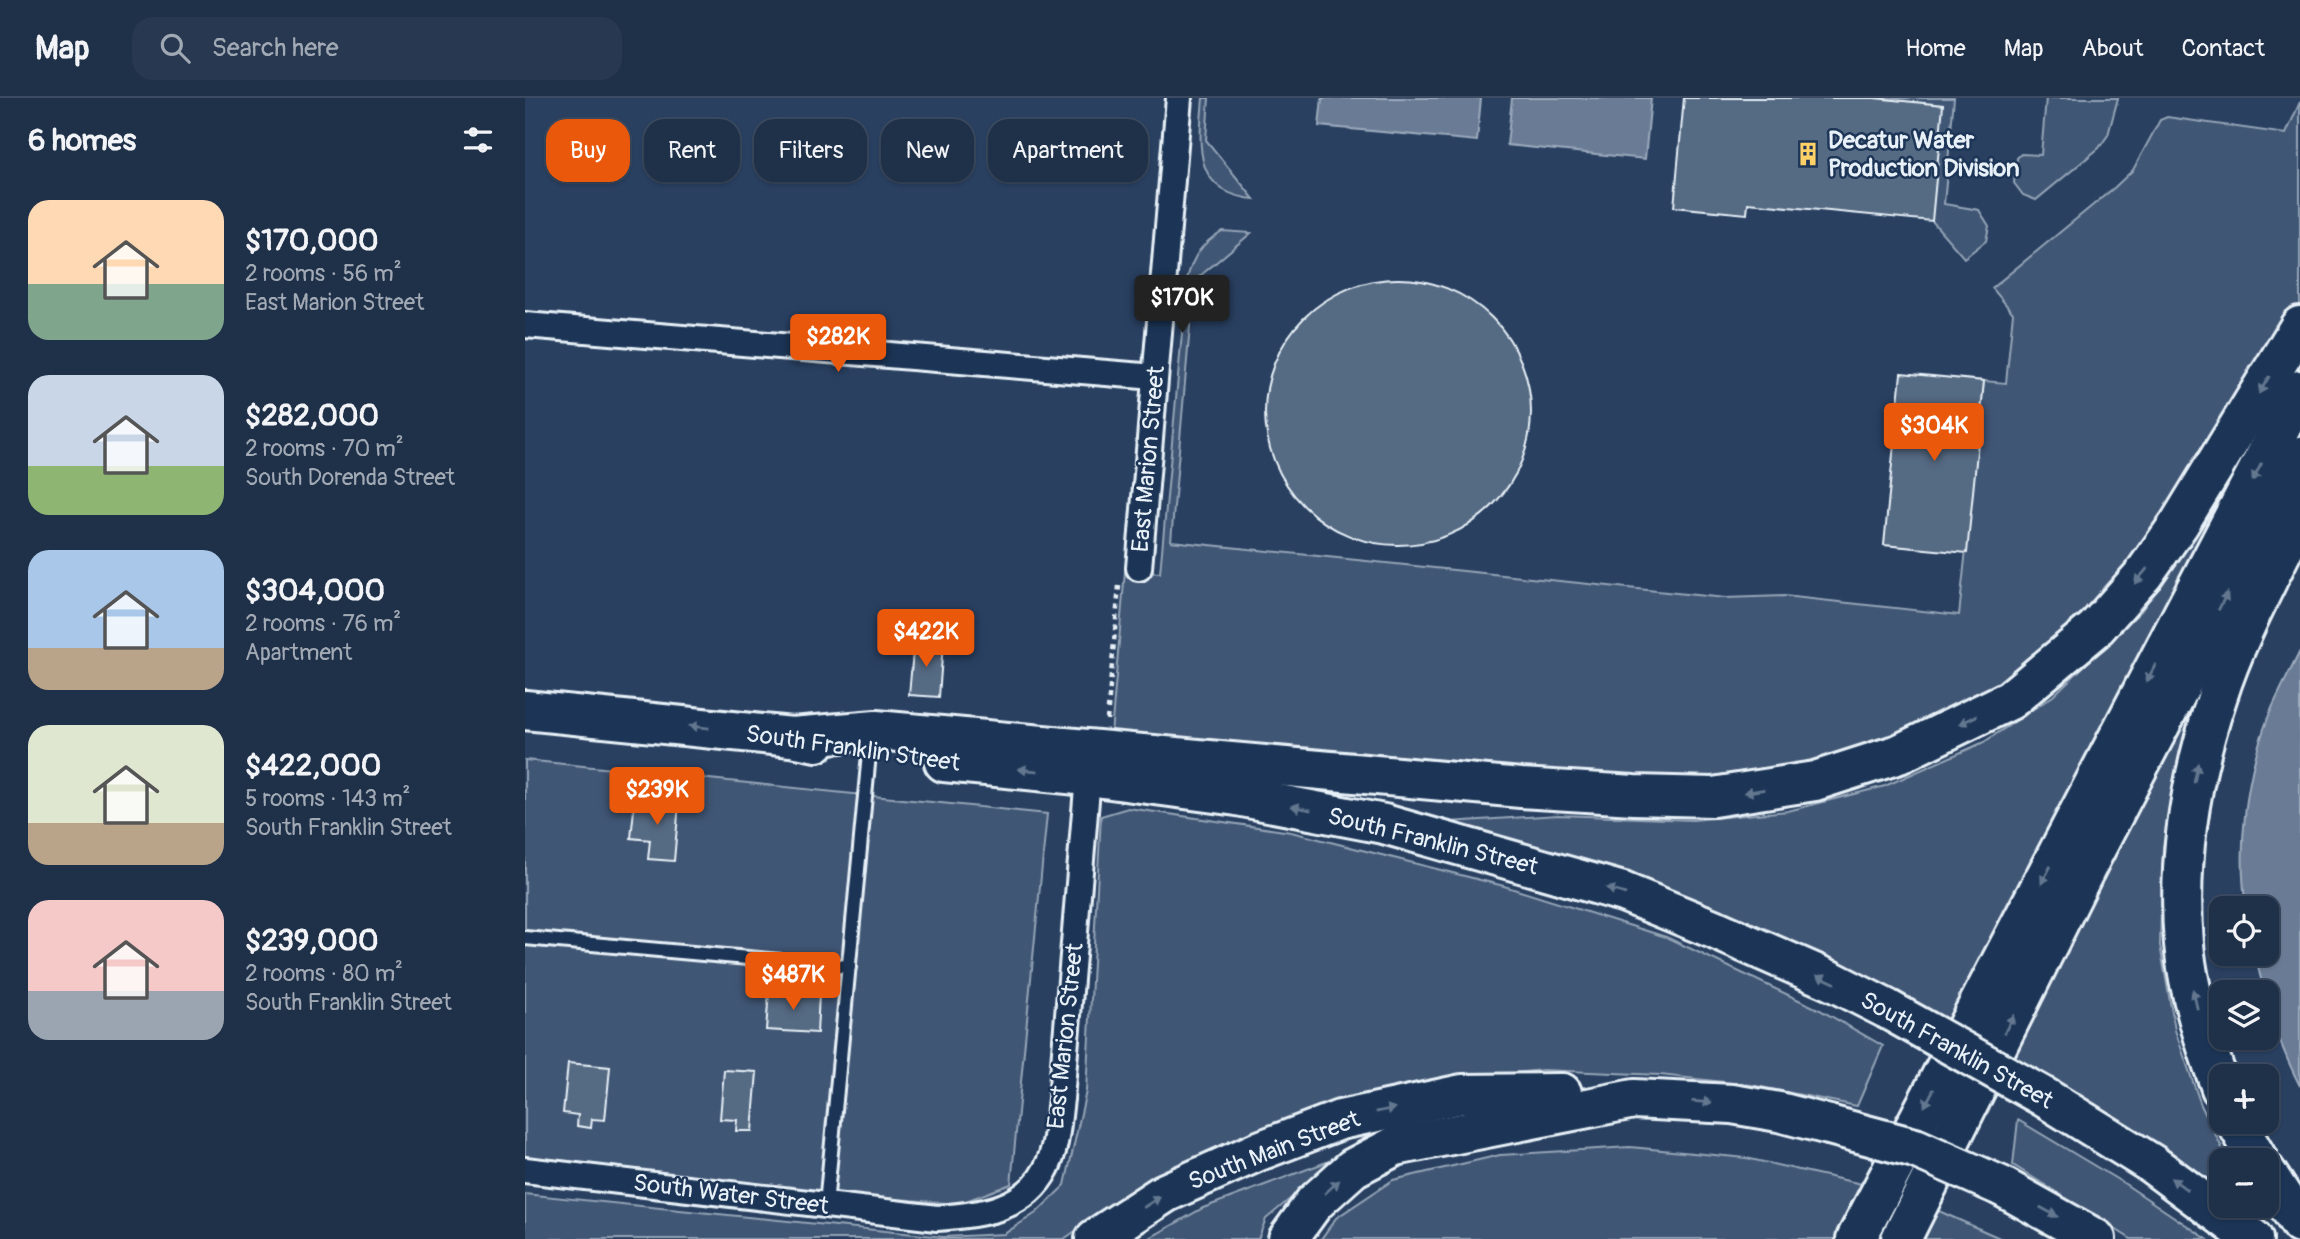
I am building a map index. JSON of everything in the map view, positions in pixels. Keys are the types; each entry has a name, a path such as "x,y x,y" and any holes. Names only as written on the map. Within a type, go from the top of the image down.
{"main road":[{"path":"792,737 876,730 1521,788 1634,795 1713,797 1815,781 1899,754 2010,700 2095,629 2143,575 2179,524 2300,326"},
{"path":"1856,1239 2300,390"},
{"path":"1901,1239 2091,858 2300,456"},
{"path":"2212,1064 2184,946 2182,883 2196,770 2217,696 2300,514"},
{"name":"South Franklin Street","path":"525,710 792,737 869,754 1088,776 1237,796 1384,824 1623,892 1820,976 1887,1009 2044,1097 2152,1164 2253,1239"},
{"name":"South Main Street","path":"1095,1239 1165,1193 1259,1151 1340,1120 1462,1094 1573,1093 1634,1099"},
{"path":"1289,1239 1314,1203 1353,1168 1395,1146 1634,1099 1731,1104 1779,1112 1915,1148 2001,1186 2096,1239"},
{"path":"2279,1192 2300,1224"}],"street":[{"name":"East Marion Street","path":"1139,568 1179,98"},
{"path":"525,325 1156,377"},
{"name":"East Marion Street","path":"937,1218 989,1212 1011,1204 1032,1189 1047,1168 1061,1099 1088,776"},
{"name":"South Water Street","path":"525,1170 937,1218"}],"lane":[{"path":"826,1205 869,754"},
{"path":"525,938 849,967"}],"path":[{"path":"1107,728 1119,584"}],"shaded area":[{"path":"1203,98 1209,98 1206,140 1254,199 1234,195 1219,187 1210,177 1201,149"},
{"path":"1322,98 1481,98 1477,141 1319,126"},
{"path":"1512,98 1651,98 1645,159 1507,145"},
{"path":"1874,98 1954,98 1944,204 1979,210 1989,226 1986,241 1964,258 1932,221"},
{"path":"2046,98 2118,98 2108,135 2099,148 2036,200 2023,195 2014,183 2017,158 2021,154 2041,155"},
{"path":"2300,102 2300,304 2216,438 2104,598 1997,689 1838,761 1681,785 1111,734 1125,571 1160,573 1187,279 1199,251 1222,231 1251,233 1194,281 1171,541 1725,598 1784,596 1959,615 1984,381 2006,383 2013,313 1992,288 2133,170 2160,120 2167,117 2286,134"},
{"path":"2203,523 2216,527 1953,1024 1433,823 1558,815 1693,820 1788,811 1885,786 1984,742 2053,696 2141,611"},
{"path":"2300,651 2300,1086 2279,1038 2279,980 2261,980 2258,966 2279,966 2279,896 2244,896 2243,884 2243,835 2249,786 2261,738"},
{"path":"2209,662 2217,665 2181,754 2163,846 2160,945 2175,1030 2209,1121 2209,1134 2215,1134 2222,1148 2209,1148 2209,1195 2010,1056"},
{"path":"525,760 1047,814 1011,1184 958,1204 836,1194 525,1156"},
{"path":"1128,808 1291,832 1504,886 1666,937 1820,1010 1883,1046 1857,1106 1751,1085 1660,1075 1543,1070 1446,1080 1239,1143 1139,1186 1064,1239 525,1239 525,1194 943,1237 1004,1234 1036,1213 1065,1185 1086,1091 1101,816"},
{"path":"2018,1120 2125,1184 2207,1239 2131,1239 2013,1165"},
{"path":"1630,1147 1746,1158 1866,1185 1836,1239 1321,1239 1336,1218 1393,1180 1500,1155"},
{"path":"1340,1157 1266,1219 1258,1239 1148,1239 1203,1208"},
{"path":"1932,1208 2002,1239 1916,1239"}],"building":[{"name":"Decatur Water Production Division","path":"1684,98 1874,98 1943,105 1932,221 1748,203 1747,214 1674,207"},
{"path":"1398,279 1424,282 1449,290 1472,302 1492,318 1508,338 1520,361 1528,386 1531,412 1528,438 1520,463 1508,486 1492,506 1472,522 1449,534 1424,542 1398,545 1372,542 1347,534 1324,522 1304,506 1288,486 1276,463 1268,438 1265,412 1268,386 1276,361 1288,338 1304,318 1324,302 1347,290 1372,282"},
{"path":"1901,373 1984,381 1967,553 1884,545"},
{"path":"914,640 943,643 939,697 909,695"},
{"path":"635,800 679,803 674,861 648,859 650,840 631,838"},
{"path":"769,991 819,994 817,1033 766,1030"},
{"path":"568,1063 610,1067 605,1120 592,1119 591,1128 577,1126 578,1115 563,1113"},
{"path":"724,1070 757,1072 752,1131 736,1131 737,1120 720,1119"}],"place":[{"name":"Decatur Water Production Division","path":"1808,154"}]}
